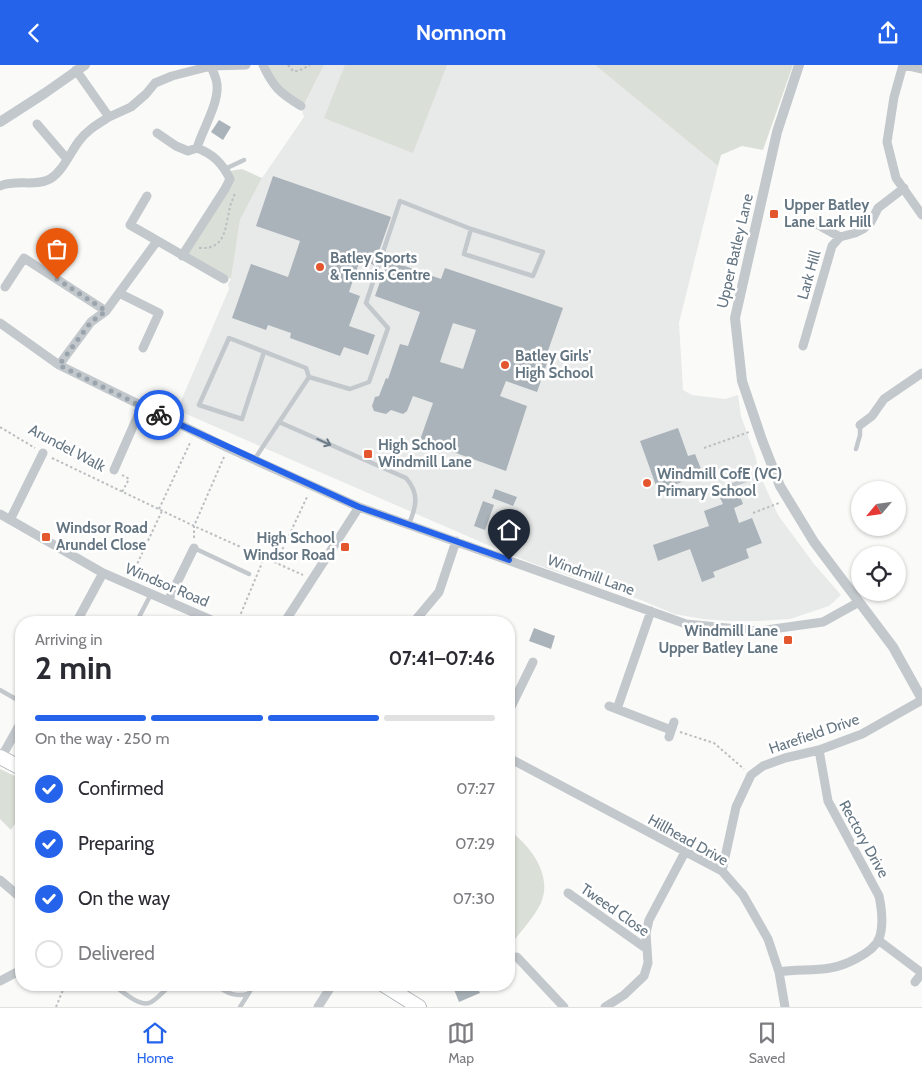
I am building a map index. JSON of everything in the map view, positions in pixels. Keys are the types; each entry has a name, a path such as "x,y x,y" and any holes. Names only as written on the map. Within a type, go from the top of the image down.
{"main road":[{"path":"1,757 15,765"},
{"path":"394,991 419,1007"}],"street":[{"path":"0,186 17,182 37,183 49,180 57,174 92,127 131,107 155,83 172,76 211,67 244,65"},
{"path":"263,65 276,89 301,106"},
{"name":"Upper Batley Lane","path":"799,65 777,133 735,318 742,381 780,486 814,543 892,647 922,699"},
{"path":"922,69 904,65 894,97 887,142 896,177 922,215"},
{"path":"197,148 201,133 209,121 217,85 211,67"},
{"path":"0,122 80,68 110,117"},
{"path":"37,124 67,159"},
{"path":"157,133 176,146 188,151 197,148 208,152 225,169 230,179 182,256"},
{"path":"813,222 840,237 855,233 871,222 878,208 904,188"},
{"path":"147,196 130,225 224,279"},
{"name":"Lark Hill","path":"803,346 832,245 840,237"},
{"path":"59,365 91,322 106,311 157,241"},
{"path":"5,287 24,258 106,311"},
{"path":"119,293 159,313 143,348"},
{"name":"Windmill Lane","path":"0,323 59,365 228,448 359,507 686,624 758,631 823,622 859,602"},
{"path":"860,425 872,416 884,399 922,373"},
{"name":"Arundel Walk","path":"114,470 142,406"},
{"path":"10,520 44,453"},
{"path":"288,616 359,507"},
{"name":"Windsor Road","path":"0,514 103,573 202,616"},
{"path":"419,616 439,592 456,541"},
{"path":"168,601 194,548"},
{"path":"80,616 103,573"},
{"path":"651,611 613,707 671,729"},
{"path":"515,699 533,662"},
{"name":"Harefield Drive","path":"751,775 763,766 785,758 819,750 862,734 922,699"},
{"path":"1,757 15,732"},
{"name":"Rectory Drive","path":"819,750 828,801 879,896 882,913 878,940"},
{"name":"Hillhead Drive","path":"515,761 722,871 744,895 768,939 779,972 785,1007"},
{"path":"722,871 736,807 751,775"},
{"path":"605,1007 637,985 644,976 648,963 646,933 649,920 685,851"},
{"path":"0,880 15,893"},
{"name":"Tweed Close","path":"568,893 647,949"},
{"path":"779,972 794,969 832,968 849,963 859,958 878,940 922,973 915,982"},
{"path":"517,957 564,1007"},
{"path":"0,981 15,973"},
{"path":"318,1007 328,991"}],"lane":[{"path":"225,169 244,160"},
{"path":"309,377 350,389 369,382 388,328 366,303 400,201 471,229 543,252 533,276 464,254 471,229"},
{"path":"264,352 242,419 199,405 230,338 306,368 309,377"},
{"path":"254,460 309,377"},
{"path":"279,422 406,479 412,484 416,497 416,507 409,525"},
{"path":"856,449 860,435 860,425"},
{"path":"716,491 773,470"},
{"path":"194,548 250,573"},
{"path":"140,616 151,594"},
{"path":"0,690 15,699"},
{"path":"122,991 138,1002 150,1003 164,991"},
{"path":"224,991 229,994 248,994"},
{"path":"240,1007 250,991"}],"path":[{"path":"288,65 293,71 298,71 310,65"},
{"path":"188,244 206,248 217,243 226,231 236,187"},
{"name":"Arundel Walk","path":"0,427 44,453 122,492 312,579"},
{"path":"704,448 758,429"},
{"path":"128,584 195,432"},
{"path":"194,548 194,526 228,448"},
{"name":"Arundel Walk","path":"114,470 129,479 122,492"},
{"path":"276,563 312,486"},
{"path":"753,513 788,500"},
{"path":"240,616 264,558"},
{"path":"671,729 714,743 751,775"},
{"path":"56,1007 63,991"}],"shaded area":[{"path":"264,65 324,65 304,105 282,92"},
{"path":"324,65 595,65 718,166 679,323 683,390 692,395 725,399 738,395 741,416 756,458 758,471 778,515 814,564 841,595 829,606 790,619 730,621 674,614 641,600 504,552 177,410 229,289 228,284 231,279 240,220 262,178 304,117 302,110"},
{"path":"345,65 447,65 413,153 324,118"},
{"path":"595,65 793,65 763,150 742,146 721,155 718,166"},
{"path":"242,169 262,178 240,220 231,279 187,255 230,171"},
{"path":"0,769 15,776 15,824 11,830 0,819"},
{"path":"515,835 532,852 542,871 544,882 541,903 515,939"}],"building":[{"path":"219,120 231,127 223,140 211,132"},
{"name":"Batley Sports & Tennis Centre","path":"273,176 391,217 374,265 360,260 349,292 360,296 349,326 375,335 368,355 344,347 340,356 290,338 291,333 268,325 266,330 232,318 251,264 288,277 300,241 256,226"},
{"name":"Batley Girls' High School","path":"385,259 441,279 445,268 563,308 544,362 547,363 537,392 506,381 500,396 527,406 506,471 420,440 433,403 413,396 407,411 403,414 391,410 386,414 374,411 372,406 375,397 379,396 386,378 388,379 400,344 408,346 420,312 375,296 385,268 382,268","holes":["453,323 476,330 463,369 440,362"]},
{"path":"678,428 688,456 695,454 701,469 690,473 692,478 658,491 640,441"},
{"path":"495,489 517,497 513,506 492,498"},
{"path":"738,491 743,504 734,508 739,523 752,518 762,543 746,549 749,558 713,572 715,577 702,582 690,549 658,561 653,545 709,526 704,511 723,504 720,498"},
{"path":"483,501 494,505 485,530 474,526"},
{"path":"534,628 555,636 551,649 529,641"},
{"path":"455,991 479,991 480,993 459,1002"}],"way so far":[{"path":"57,279 106,311 91,322 59,365 159,415"}],"place":[{"name":"Upper Batley Lane Lark Hill","path":"774,214"},
{"name":"Batley Sports & Tennis Centre","path":"320,267"},
{"name":"Batley Girls' High School","path":"505,365"},
{"name":"High School Windmill Lane","path":"368,454"},
{"name":"Windmill CofE (VC) Primary School","path":"647,483"},
{"name":"Windsor Road Arundel Close","path":"46,537"},
{"name":"High School Windsor Road","path":"345,547"},
{"name":"Windmill Lane Upper Batley Lane","path":"788,640"}],"route":[{"path":"159,415 359,507 509,560"}]}
